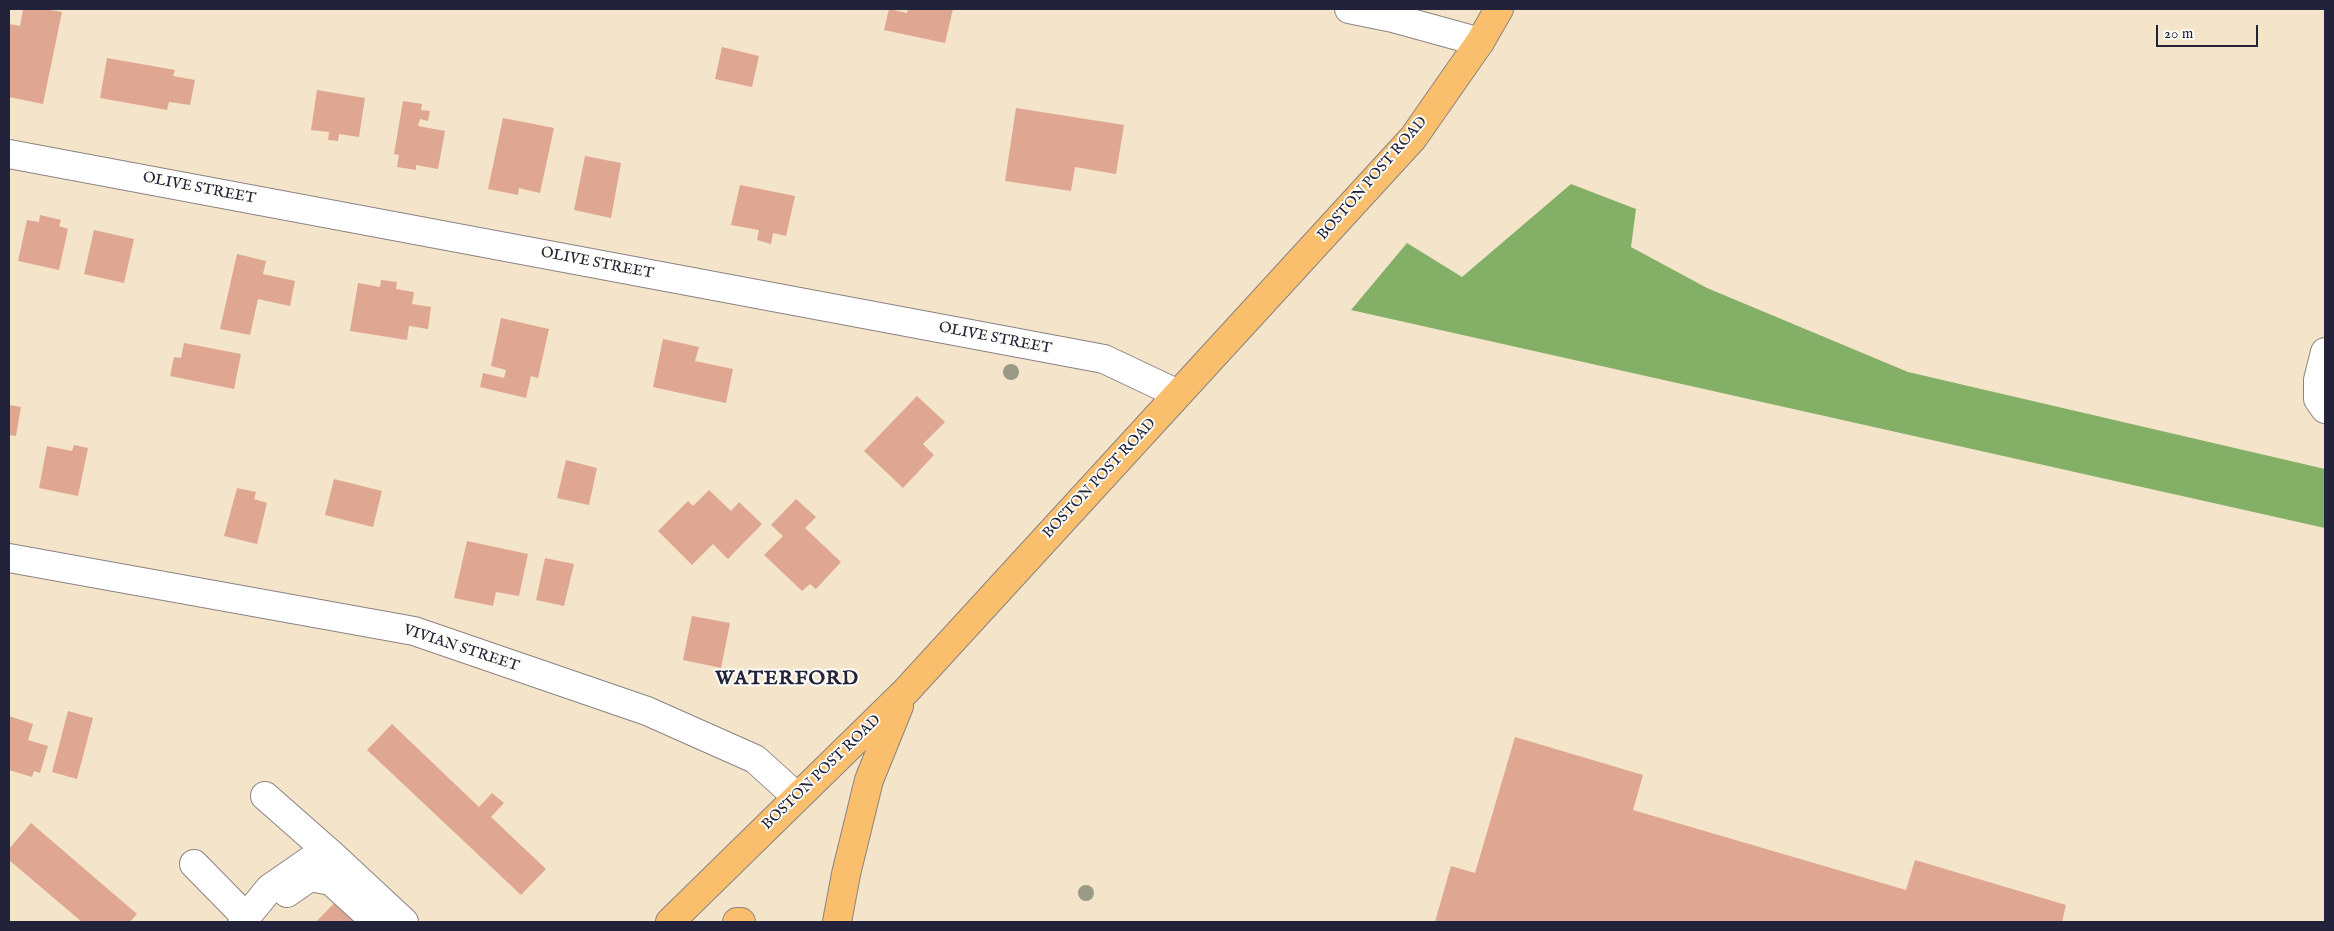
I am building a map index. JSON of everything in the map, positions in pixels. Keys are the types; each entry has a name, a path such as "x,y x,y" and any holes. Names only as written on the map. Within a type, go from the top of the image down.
{"main road":[{"name":"BOSTON POST ROAD","path":"670,922 906,691 1413,138 1480,42 1499,9"},
{"path":"837,922 846,874 869,780 886,733 906,691"}],"street":[{"path":"1349,9 1393,18 1480,42"},
{"name":"OLIVE STREET","path":"9,154 1104,359 1178,394"},
{"path":"2325,352 2318,380 2318,399 2325,409"},
{"name":"VIVIAN STREET","path":"9,558 414,631 647,711 756,759 797,797"},
{"path":"265,796 404,922"},
{"path":"251,920 270,888 312,860 332,855"},
{"path":"194,864 251,920"},
{"path":"251,920 270,904 310,877 331,881 376,922"}],"green space":[{"path":"1571,184 1636,209 1631,247 1707,288 1908,372 2325,469 2325,528 1351,310 1407,243 1462,277"}],"building":[{"path":"23,9 44,9 62,12 43,104 9,97 9,24 20,26"},
{"path":"889,9 907,13 908,9 953,9 945,43 884,30"},
{"path":"722,47 759,56 752,87 715,79"},
{"path":"107,58 175,70 173,76 195,80 190,105 169,102 167,110 100,98"},
{"path":"317,90 365,98 359,137 339,134 338,141 328,140 329,132 311,130"},
{"path":"403,101 422,104 421,110 430,111 428,121 420,119 418,126 445,131 438,169 416,165 416,170 397,167 399,155 394,154"},
{"path":"1016,108 1124,125 1116,174 1075,167 1071,191 1005,181"},
{"path":"503,118 554,128 540,193 519,188 518,195 488,189"},
{"path":"585,156 621,163 611,218 574,210"},
{"path":"740,185 795,196 786,236 773,233 771,244 757,240 759,230 731,225"},
{"path":"40,215 61,220 59,226 68,229 59,270 18,261 27,220 39,222"},
{"path":"94,230 134,239 124,283 84,274"},
{"path":"237,254 266,261 263,274 295,281 290,306 258,299 250,335 220,329"},
{"path":"381,280 397,282 396,289 414,292 412,304 431,307 428,329 409,326 407,340 350,331 358,283 380,287"},
{"path":"501,318 549,329 538,378 531,376 526,398 480,387 483,373 504,378 506,370 491,366"},
{"path":"663,339 699,347 695,361 733,369 726,403 653,387"},
{"path":"184,343 241,354 234,389 170,376 174,357 181,358"},
{"path":"917,396 945,422 923,444 934,455 903,488 864,451"},
{"path":"9,405 21,407 16,436 9,435"},
{"path":"74,445 88,448 78,496 39,488 47,446 72,451"},
{"path":"566,460 597,468 589,505 557,498"},
{"path":"334,479 382,491 373,527 325,515"},
{"path":"237,488 256,492 254,499 267,503 257,544 224,536"},
{"path":"709,490 731,511 739,502 762,524 728,559 713,544 692,565 658,531 688,501 693,506"},
{"path":"796,499 816,517 805,528 841,562 816,589 810,584 802,591 764,555 783,536 771,525"},
{"path":"467,541 528,554 519,596 496,592 493,606 454,598"},
{"path":"545,558 574,564 564,606 536,600"},
{"path":"692,616 730,623 721,668 683,660"},
{"path":"68,711 93,718 77,779 52,772"},
{"path":"9,716 33,724 28,740 48,746 40,773 34,771 32,777 9,770"},
{"path":"392,724 479,807 492,793 504,803 491,817 546,869 521,895 367,750"},
{"path":"1515,737 1643,775 1633,810 1906,890 1915,860 2066,905 2062,922 1435,922 1451,866 1475,873"},
{"path":"31,823 137,914 130,922 82,922 9,860 9,849"},
{"path":"338,899 363,922 316,922"}],"district":[{"name":"WATERFORD","path":"787,680"}]}
